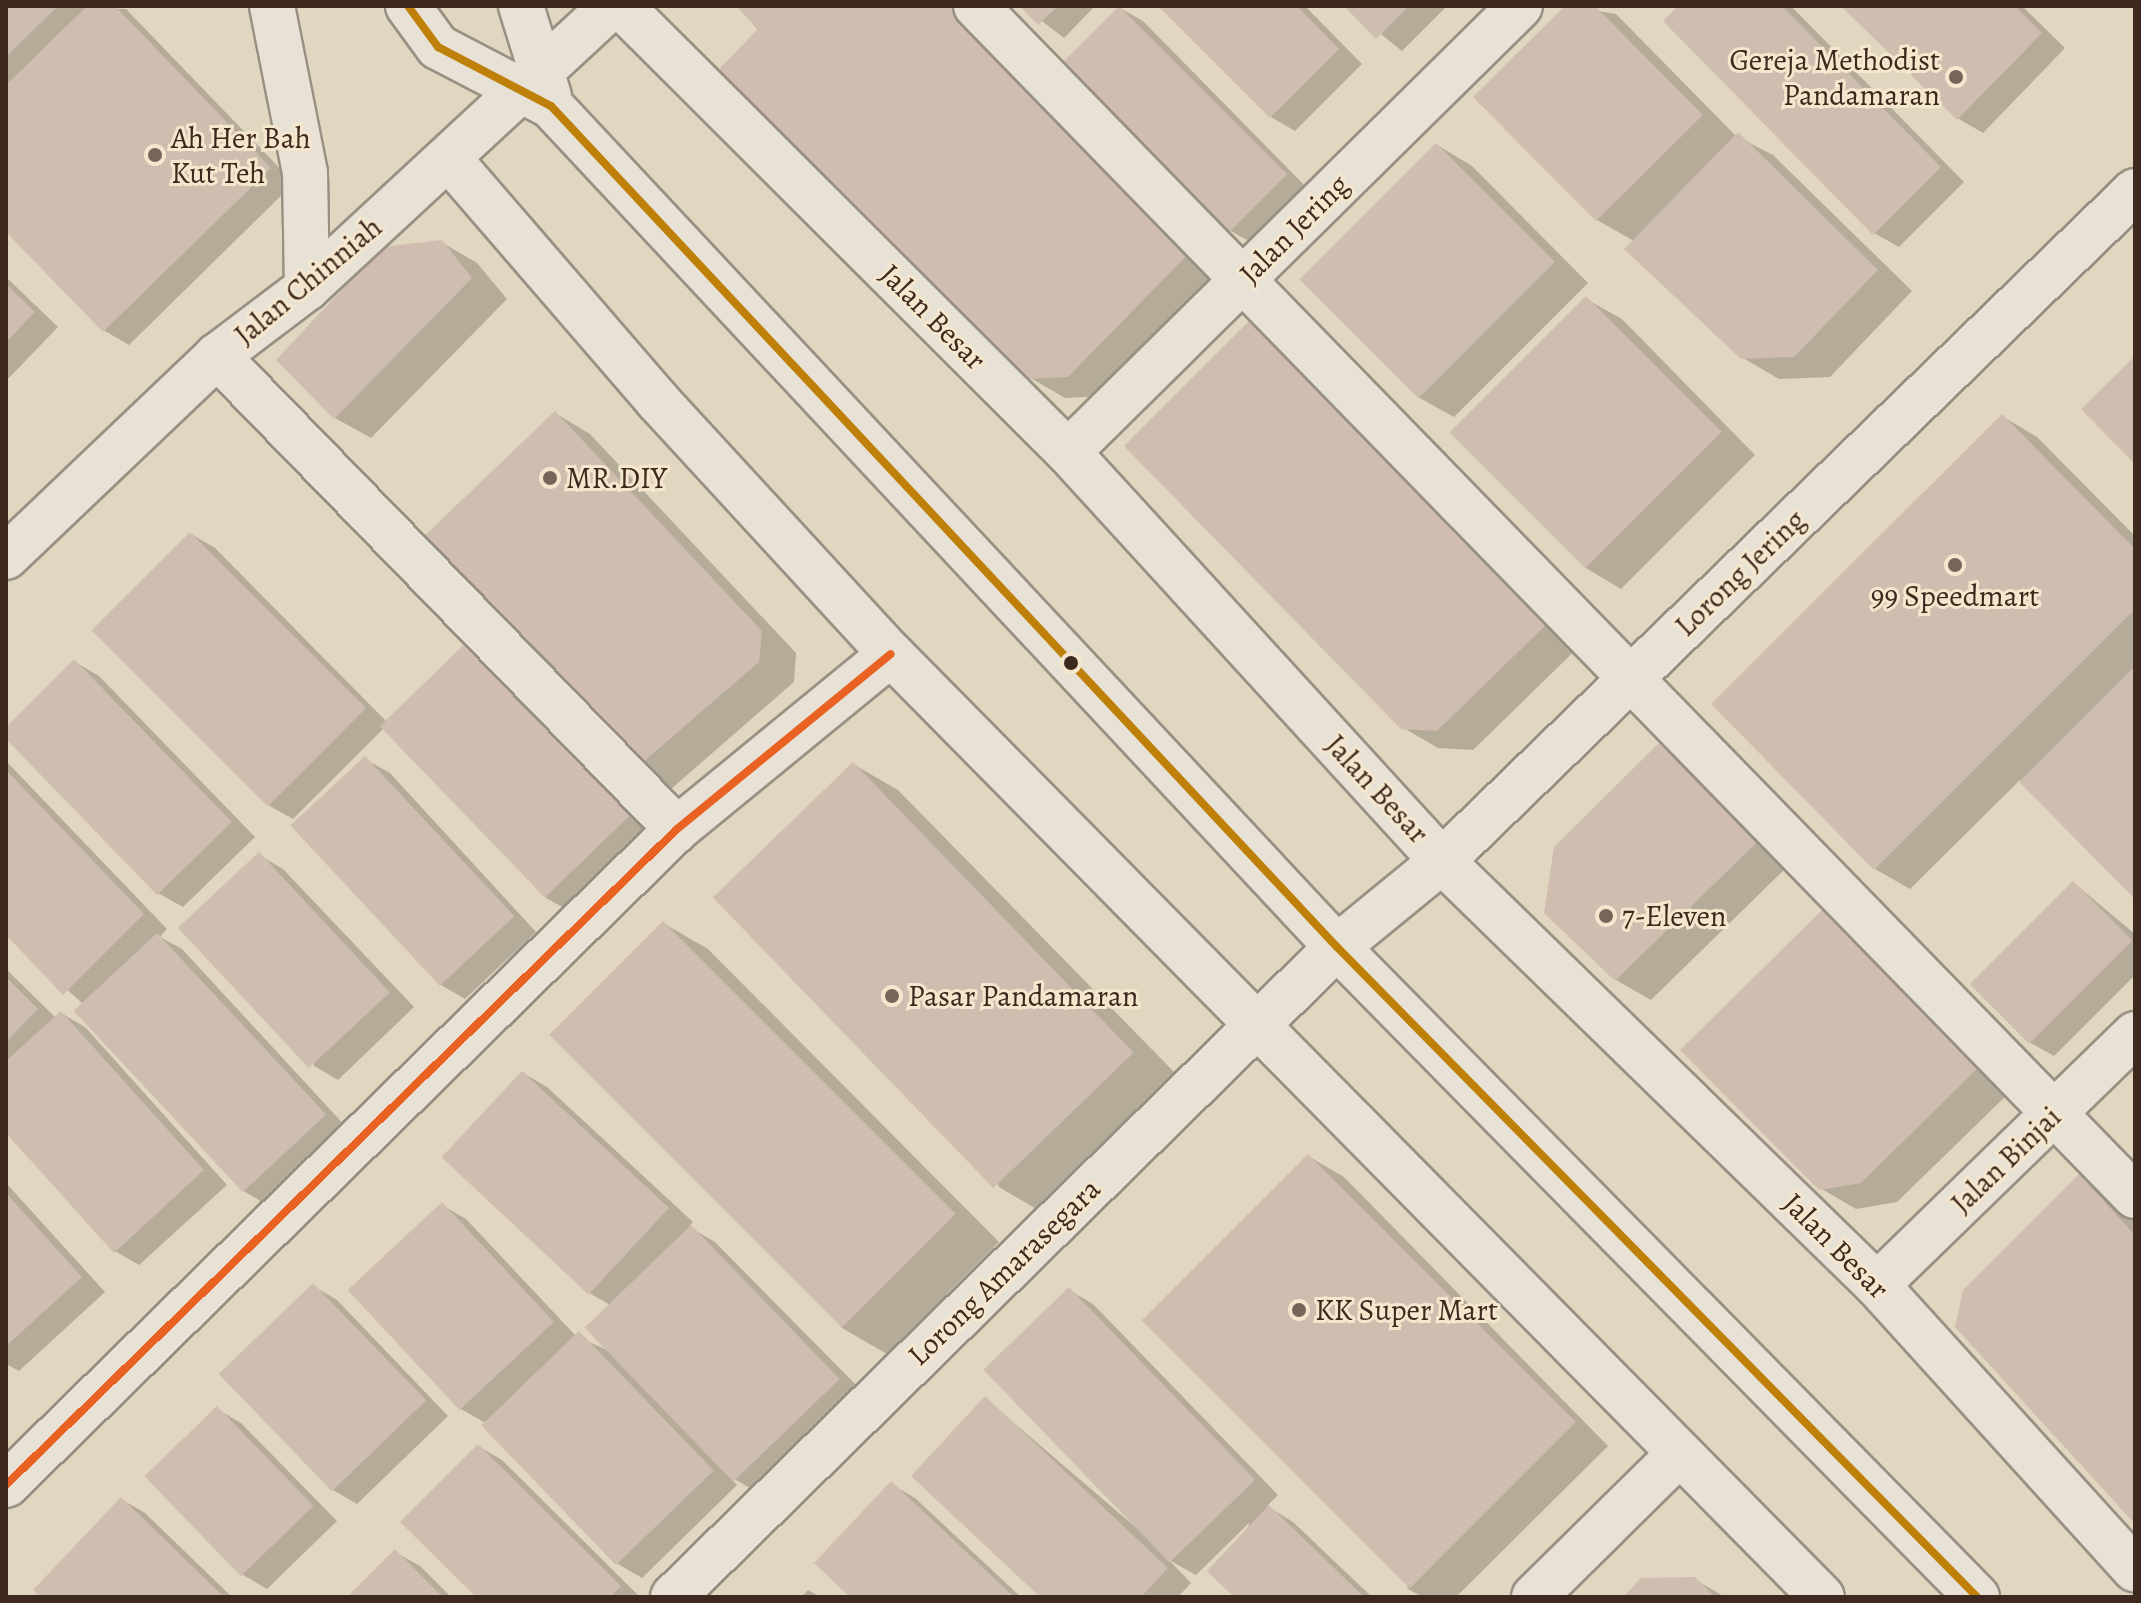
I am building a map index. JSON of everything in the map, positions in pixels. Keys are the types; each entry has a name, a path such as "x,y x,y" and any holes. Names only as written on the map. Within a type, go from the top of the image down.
{"street":[{"path":"272,6 305,173 307,288"},
{"path":"408,6 438,47 536,89 1337,947 1977,1597"},
{"path":"521,6 536,89"},
{"name":"Jalan Chinniah","path":"6,557 217,356 307,288 450,160 536,89 611,6"},
{"name":"Jalan Besar","path":"621,6 1068,452 1442,861 1877,1285 2135,1570"},
{"path":"976,6 2135,1196"},
{"name":"Jalan Jering","path":"1068,452 1520,6"},
{"path":"450,160 658,401 891,654 1260,1021 1678,1455 1822,1597"},
{"name":"Lorong Jering","path":"1337,947 1442,861 2135,191"},
{"path":"217,356 677,829"},
{"path":"6,1485 677,829 891,654"},
{"name":"Lorong Amarasegara","path":"673,1597 1337,947"},
{"name":"Jalan Binjai","path":"1877,1285 2135,1034"},
{"path":"1534,1597 1678,1455"}],"building":[{"path":"6,6 58,6 6,57"},
{"path":"87,6 115,6 271,168 103,332 6,232 6,85"},
{"path":"736,6 959,6 1196,246 1068,377 1028,379 719,69 758,29"},
{"path":"1020,6 1058,6 1038,25"},
{"path":"1119,6 1287,174 1230,232 1062,63"},
{"path":"1158,6 1297,6 1339,49 1270,118"},
{"path":"1344,6 1409,6 1376,39"},
{"path":"1565,6 1595,6 1703,115 1596,221 1473,97"},
{"path":"1678,6 1782,6 1941,167 1873,235 1663,21"},
{"name":"Gereja Methodist Pandamaran","path":"1841,6 2015,6 2042,33 1957,120"},
{"path":"1738,132 1878,270 1794,357 1741,359 1624,249"},
{"path":"1436,143 1555,262 1418,398 1300,279"},
{"path":"442,240 472,278 334,419 276,360 382,247"},
{"path":"6,284 35,312 6,342"},
{"path":"1586,296 1722,432 1585,568 1450,432"},
{"path":"1257,313 1554,617 1437,731 1401,729 1124,446"},
{"path":"2135,356 2135,464 2081,409"},
{"path":"555,411 762,631 759,662 634,770 419,541"},
{"path":"2002,414 2135,549 2135,609 1874,870 1711,704"},
{"path":"190,532 366,708 268,806 92,630"},
{"path":"471,638 636,809 545,897 380,726"},
{"path":"74,659 232,822 157,895 6,739 6,727"},
{"path":"2135,666 2135,899 2019,782"},
{"path":"1659,743 1756,843 1615,981 1544,913 1554,847"},
{"path":"365,756 514,916 440,986 290,826"},
{"path":"853,762 1134,1053 993,1188 713,897"},
{"path":"6,770 144,914 63,995 6,935"},
{"path":"259,852 390,992 309,1068 178,928"},
{"path":"2073,881 2132,940 2029,1044 1970,984"},
{"path":"1824,908 1978,1068 1861,1183 1819,1190 1680,1050"},
{"path":"663,921 956,1214 842,1328 549,1035"},
{"path":"157,933 326,1114 243,1192 74,1011"},
{"path":"6,977 38,1009 6,1042"},
{"path":"61,1011 204,1170 114,1253 6,1133 6,1061"},
{"path":"522,1071 669,1208 589,1294 442,1157"},
{"path":"1308,1154 1576,1422 1410,1588 1142,1320"},
{"path":"2079,1174 2135,1235 2135,1524 1955,1327 1963,1290"},
{"path":"6,1193 82,1277 6,1346"},
{"path":"442,1202 554,1322 460,1410 348,1290"},
{"path":"691,1225 840,1379 733,1482 585,1328"},
{"path":"313,1283 426,1400 332,1491 219,1374"},
{"path":"1069,1287 1255,1480 1170,1562 983,1370"},
{"path":"579,1331 714,1471 616,1565 481,1425"},
{"path":"985,1396 1168,1568 1141,1597 1040,1597 911,1476"},
{"path":"217,1406 314,1506 241,1576 144,1476"},
{"path":"478,1444 621,1586 610,1597 476,1597 400,1522"},
{"path":"891,1481 1014,1597 850,1597 814,1563"},
{"path":"121,1497 224,1597 40,1597 33,1590"},
{"path":"1269,1505 1364,1597 1234,1597 1207,1571"},
{"path":"395,1549 443,1597 347,1597"},
{"path":"1695,1577 1715,1597 1623,1597 1641,1578"}],"transit line":[{"path":"408,6 438,47 551,106 1337,947 1977,1597"},
{"path":"6,1485 677,829 891,654"}],"place":[{"name":"Gereja Methodist Pandamaran","path":"1956,77"},
{"name":"Ah Her Bah Kut Teh","path":"155,155"},
{"name":"MR.DIY","path":"550,478"},
{"name":"99 Speedmart","path":"1955,565"},
{"name":"7-Eleven","path":"1606,916"},
{"name":"Pasar Pandamaran","path":"892,996"},
{"name":"KK Super Mart","path":"1299,1310"}]}
